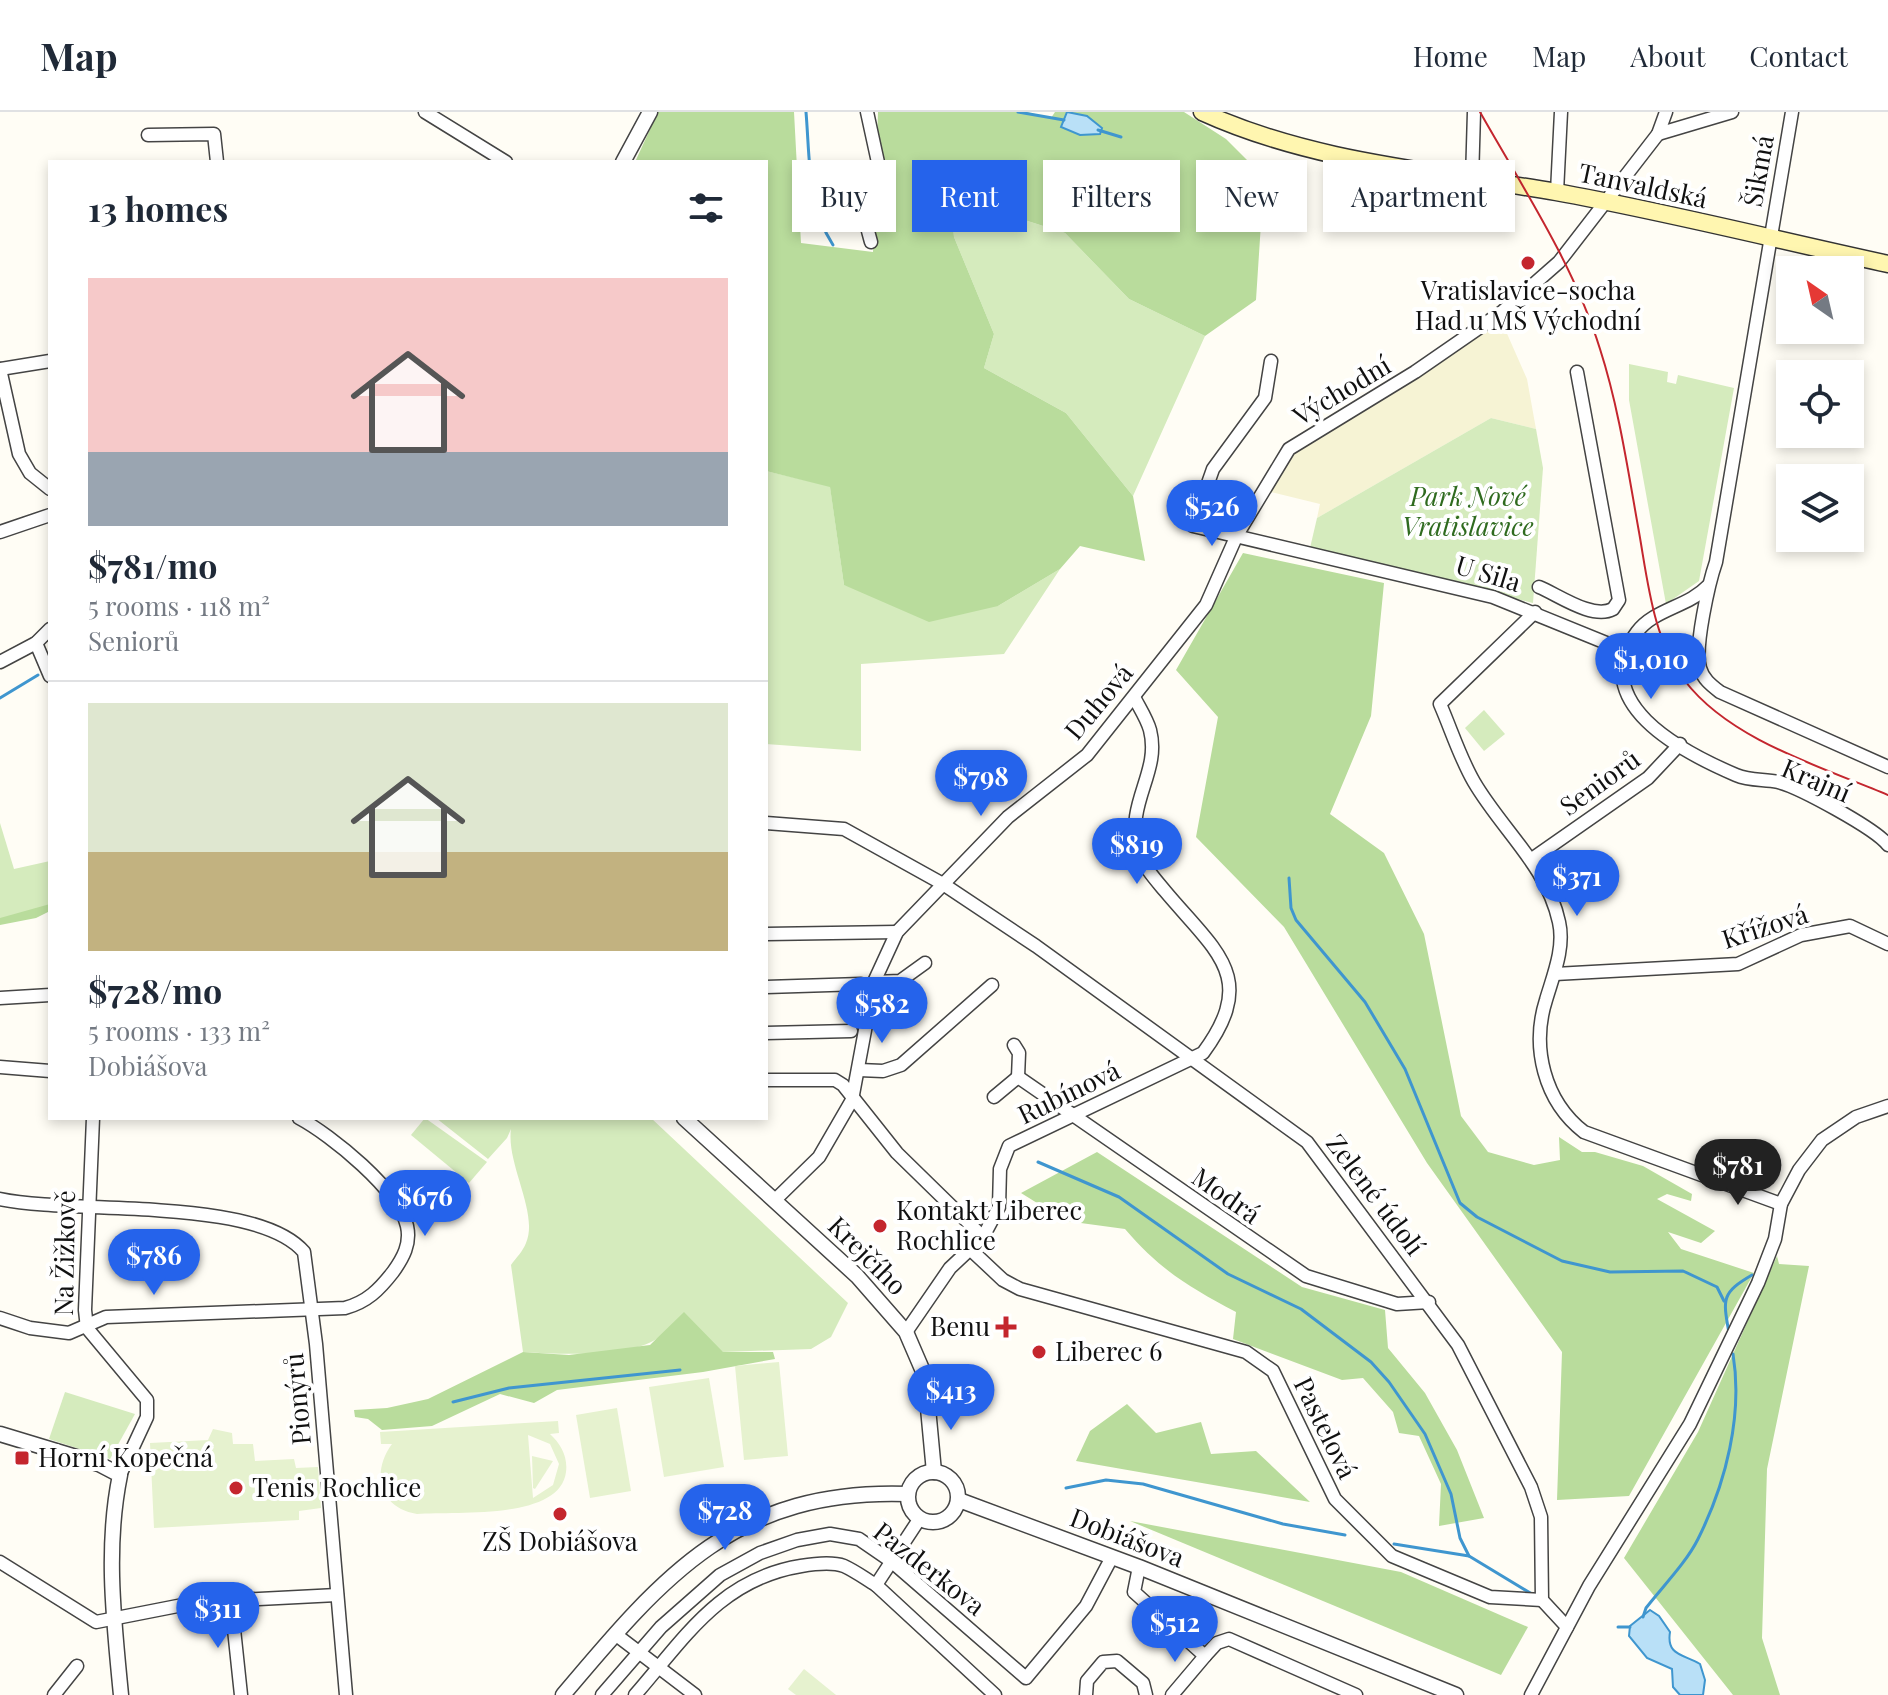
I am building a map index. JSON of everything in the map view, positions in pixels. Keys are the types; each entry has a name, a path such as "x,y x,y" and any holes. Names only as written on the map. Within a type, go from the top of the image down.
{"main road":[{"name":"Tanvaldská","path":"1202,112 1267,137 1324,154 1358,160"},
{"name":"Tanvaldská","path":"1515,186 1606,201 1888,264"}],"street":[{"path":"425,112 503,160"},
{"path":"624,160 650,112"},
{"path":"867,112 879,167 868,231 871,242"},
{"path":"1473,160 1474,112"},
{"path":"1557,192 1561,112"},
{"name":"Východní","path":"1237,535 1289,449 1485,326 1553,268 1658,134 1666,112"},
{"path":"1658,134 1732,112"},
{"name":"Šikmá","path":"1792,112 1716,562 1708,586 1698,664 1703,677 1720,692 1888,767"},
{"path":"148,135 214,134 217,160"},
{"path":"48,361 0,369 19,454 30,473 48,487"},
{"name":"U Sila","path":"1271,361 1265,398 1213,469 1193,526 1439,582 1540,614 1626,651"},
{"path":"1539,587 1554,597 1603,612 1613,609 1619,600 1577,372"},
{"path":"0,532 48,516"},
{"name":"Duhová","path":"775,1200 819,1157 852,1100 859,1070 868,983 897,932 1008,817 1087,755 1206,605 1237,535"},
{"path":"1626,651 1649,620 1691,600 1708,586"},
{"path":"1554,597 1540,614 1440,704 1474,782 1532,859 1559,922 1555,974 1540,1026 1547,1080 1564,1115 1584,1132 1781,1204"},
{"path":"0,662 36,643 48,631"},
{"path":"36,643 48,671"},
{"name":"Seniorů","path":"1532,859 1648,778 1680,744 1636,712 1625,694 1620,675 1626,651"},
{"path":"1134,697 1150,728 1152,746 1151,765 1137,802 1134,827 1138,852 1148,871 1215,951 1226,970 1231,999 1222,1027 1203,1053 1192,1059"},
{"name":"Krajní","path":"1680,744 1738,777 1778,782 1873,830 1888,845"},
{"name":"Zelené údolí","path":"768,823 844,829 943,884 1307,1142 1458,1345 1531,1487 1541,1517 1542,1600"},
{"name":"Křížová","path":"1555,974 1738,964 1801,935 1850,926 1888,944"},
{"path":"768,934 897,932"},
{"path":"768,987 900,981 925,963"},
{"path":"859,1070 883,1071 901,1065 992,985"},
{"path":"0,998 48,995"},
{"path":"768,1033 851,1031"},
{"path":"994,1097 1018,1077 1019,1053 1014,1045"},
{"name":"Rubínová","path":"906,1332 950,1268 983,1237 999,1207 1000,1169 1009,1146 1192,1059"},
{"path":"0,1067 48,1071"},
{"name":"Modrá","path":"1018,1077 1306,1276 1397,1304 1429,1302"},
{"path":"768,1080 835,1080 843,1085 897,1153 983,1237"},
{"path":"1531,1695 1589,1586 1690,1424 1758,1283 1775,1239 1781,1204 1799,1170 1822,1140 1856,1117 1888,1106"},
{"name":"Na Žižkově","path":"93,1120 87,1328 147,1400 147,1417 120,1475 112,1513 114,1622 121,1695"},
{"path":"0,1318 30,1328 69,1333 87,1328 106,1317 345,1308 367,1300 405,1252 402,1213 385,1189 317,1127 303,1120"},
{"name":"Krejčího","path":"686,1120 857,1276 906,1332 925,1376 934,1472"},
{"path":"0,1199 89,1210"},
{"name":"Pionýrů","path":"89,1210 209,1213 255,1225 299,1246 307,1259 309,1310 316,1344 346,1695"},
{"name":"Pastelová","path":"971,1250 1003,1280 1020,1289 1246,1352 1263,1361 1273,1371 1335,1499 1350,1518 1392,1556 1490,1597 1542,1600"},
{"path":"0,1434 99,1464 120,1475"},
{"path":"934,1472 951,1479 959,1500 944,1520 932,1522 920,1518 911,1508 908,1494 917,1478 934,1472"},
{"path":"563,1695 615,1634 689,1559 742,1527 806,1504 866,1495 908,1494"},
{"name":"Dobiášova","path":"959,1500 1139,1567 1456,1695"},
{"path":"876,1585 920,1518"},
{"name":"Pazderkova","path":"602,1695 689,1599 720,1575 760,1553 797,1540 830,1534 859,1539 891,1561 1026,1678 1086,1606 1112,1557"},
{"path":"0,1562 96,1622 114,1622 161,1608 337,1595"},
{"path":"635,1695 695,1620 731,1594 770,1573 807,1565 842,1565 876,1585 995,1695"},
{"path":"1139,1567 1134,1592 1205,1656"},
{"path":"1542,1600 1567,1627"},
{"path":"231,1601 241,1695"},
{"path":"615,1634 695,1695"},
{"path":"1172,1695 1217,1643 1229,1639 1334,1690 1356,1695"},
{"path":"1086,1695 1087,1681 1103,1662 1117,1661 1143,1683 1146,1695"},
{"path":"54,1695 77,1666"}],"shaded area":[{"path":"1501,320 1527,379 1536,429 1491,418 1317,518 1320,504 1267,491 1279,468 1302,443 1414,381"}],"green space":[{"path":"658,112 794,112 797,160 792,160 792,232 800,232 801,243 873,252 874,232 896,232 896,160 876,160 878,112 1027,112 1051,118 1055,112 1184,112 1226,139 1247,160 1196,160 1196,232 1260,232 1256,300 1205,336 1129,299 1062,232 1180,232 1180,160 1043,160 1043,226 1027,221 1027,160 912,160 912,232 954,232 994,334 984,368 1066,413 1133,496 1145,561 1080,546 1060,569 998,606 929,622 844,585 830,487 768,472 768,160 636,160"},
{"path":"1027,221 1043,226 1043,232 1065,233 1129,299 1205,336 1133,496 1066,413 984,368 994,334 954,232 1027,232"},
{"path":"1629,364 1668,372 1667,382 1676,384 1678,375 1734,388 1699,581 1666,604 1629,400"},
{"name":"Park Nové Vratislavice","path":"1491,418 1536,429 1543,468 1533,603 1310,548 1317,518"},
{"path":"768,471 830,486 844,585 998,606 1060,569 1004,654 861,664 861,751 768,744"},
{"path":"1243,553 1384,583 1371,716 1330,814 1384,853 1424,934 1461,1116 1488,1152 1534,1165 1560,1160 1559,1137 1582,1152 1595,1152 1643,1166 1692,1194 1691,1201 1667,1194 1657,1199 1715,1231 1701,1243 1668,1232 1681,1249 1754,1273 1629,1496 1557,1500 1562,1352 1427,1163 1284,927 1196,837 1218,717 1176,670"},
{"path":"1484,710 1505,734 1484,751 1465,728"},
{"path":"0,823 14,869 48,861 48,908 0,920"},
{"path":"48,905 48,912 36,918 0,925 0,918"},
{"path":"423,1120 428,1120 487,1162 469,1183 411,1135"},
{"path":"439,1120 653,1120 848,1303 831,1337 811,1349 723,1352 662,1335 650,1343 615,1351 576,1354 523,1352 511,1265 526,1243 529,1231 526,1203 513,1157 511,1129 488,1159"},
{"path":"1097,1152 1302,1287 1385,1310 1388,1348 1425,1393 1457,1450 1484,1518 1439,1526 1441,1484 1419,1436 1399,1433 1393,1412 1363,1378 1342,1380 1233,1339 1236,1312 1176,1276 1150,1256 1125,1229 1066,1221 1021,1193"},
{"path":"1777,1256 1779,1264 1809,1266 1767,1469 1762,1638 1780,1695 1733,1695 1624,1558 1698,1432"},
{"path":"684,1312 723,1352 773,1352 775,1359 703,1372 557,1390 534,1403 500,1394 432,1426 382,1430 368,1419 355,1417 354,1410 387,1408 428,1399 523,1352 569,1355 650,1345"},
{"path":"779,1362 788,1456 744,1460 735,1366"},
{"path":"709,1378 724,1467 664,1477 649,1387"},
{"path":"65,1392 135,1414 110,1459 49,1439"},
{"path":"1127,1404 1156,1433 1201,1422 1211,1454 1256,1451 1310,1502 1076,1461 1090,1431"},
{"path":"617,1408 631,1491 590,1498 576,1415"},
{"path":"558,1421 559,1433 550,1434 563,1451 566,1472 559,1488 545,1499 526,1506 479,1512 417,1514 394,1504 382,1487 382,1466 392,1444 381,1444 380,1432","holes":["528,1435 550,1444 559,1464 553,1485 533,1498"]},
{"name":"Tenis Rochlice","path":"213,1429 232,1433 233,1444 253,1444 255,1461 294,1459 296,1468 318,1467 321,1508 299,1511 299,1520 154,1528 150,1443 208,1440"},
{"path":"532,1456 553,1461 535,1489 533,1488"},
{"path":"1130,1521 1401,1572 1528,1627 1501,1675"},
{"path":"804,1669 836,1695 796,1695 788,1689"}],"water":[{"path":"1067,112 1087,116 1102,128 1100,134 1080,135 1061,127"},
{"path":"1650,1610 1659,1616 1670,1632 1669,1640 1674,1650 1700,1664 1705,1680 1703,1695 1680,1695 1673,1687 1672,1669 1647,1658 1629,1636 1630,1626"}],"waterway":[{"path":"806,112 814,198 833,245"},
{"path":"1018,112 1064,120"},
{"path":"1098,130 1121,137"},
{"path":"0,698 38,675"},
{"path":"1289,878 1291,908 1296,920 1365,1002 1405,1069 1460,1203 1477,1217 1562,1261 1610,1272 1683,1271 1717,1287 1724,1301"},
{"path":"1038,1162 1119,1197 1228,1274 1301,1309 1371,1362 1389,1382 1425,1434 1451,1494 1460,1538 1469,1556 1532,1594"},
{"path":"1729,1333 1727,1298 1734,1287 1752,1275"},
{"path":"1643,1617 1646,1608 1693,1548 1717,1495 1734,1425 1736,1377 1733,1354"},
{"path":"453,1402 509,1388 680,1370"},
{"path":"1066,1488 1106,1480 1143,1484 1283,1524 1345,1535"},
{"path":"1394,1544 1469,1556"},
{"path":"1618,1627 1630,1627"}],"tram line":[{"path":"1480,112 1562,257 1600,349 1618,417 1653,610 1674,665 1704,702 1752,736 1888,795"}],"place":[{"name":"Vratislavice-socha Had u MŠ Východní","path":"1528,263"},
{"name":"Kontakt Liberec Rochlice","path":"880,1226"},
{"name":"Benu","path":"1006,1327"},
{"name":"Liberec 6","path":"1039,1352"},
{"name":"Horní Kopečná","path":"22,1458"},
{"name":"Tenis Rochlice","path":"236,1488"},
{"name":"ZŠ Dobiášova","path":"560,1514"}]}
